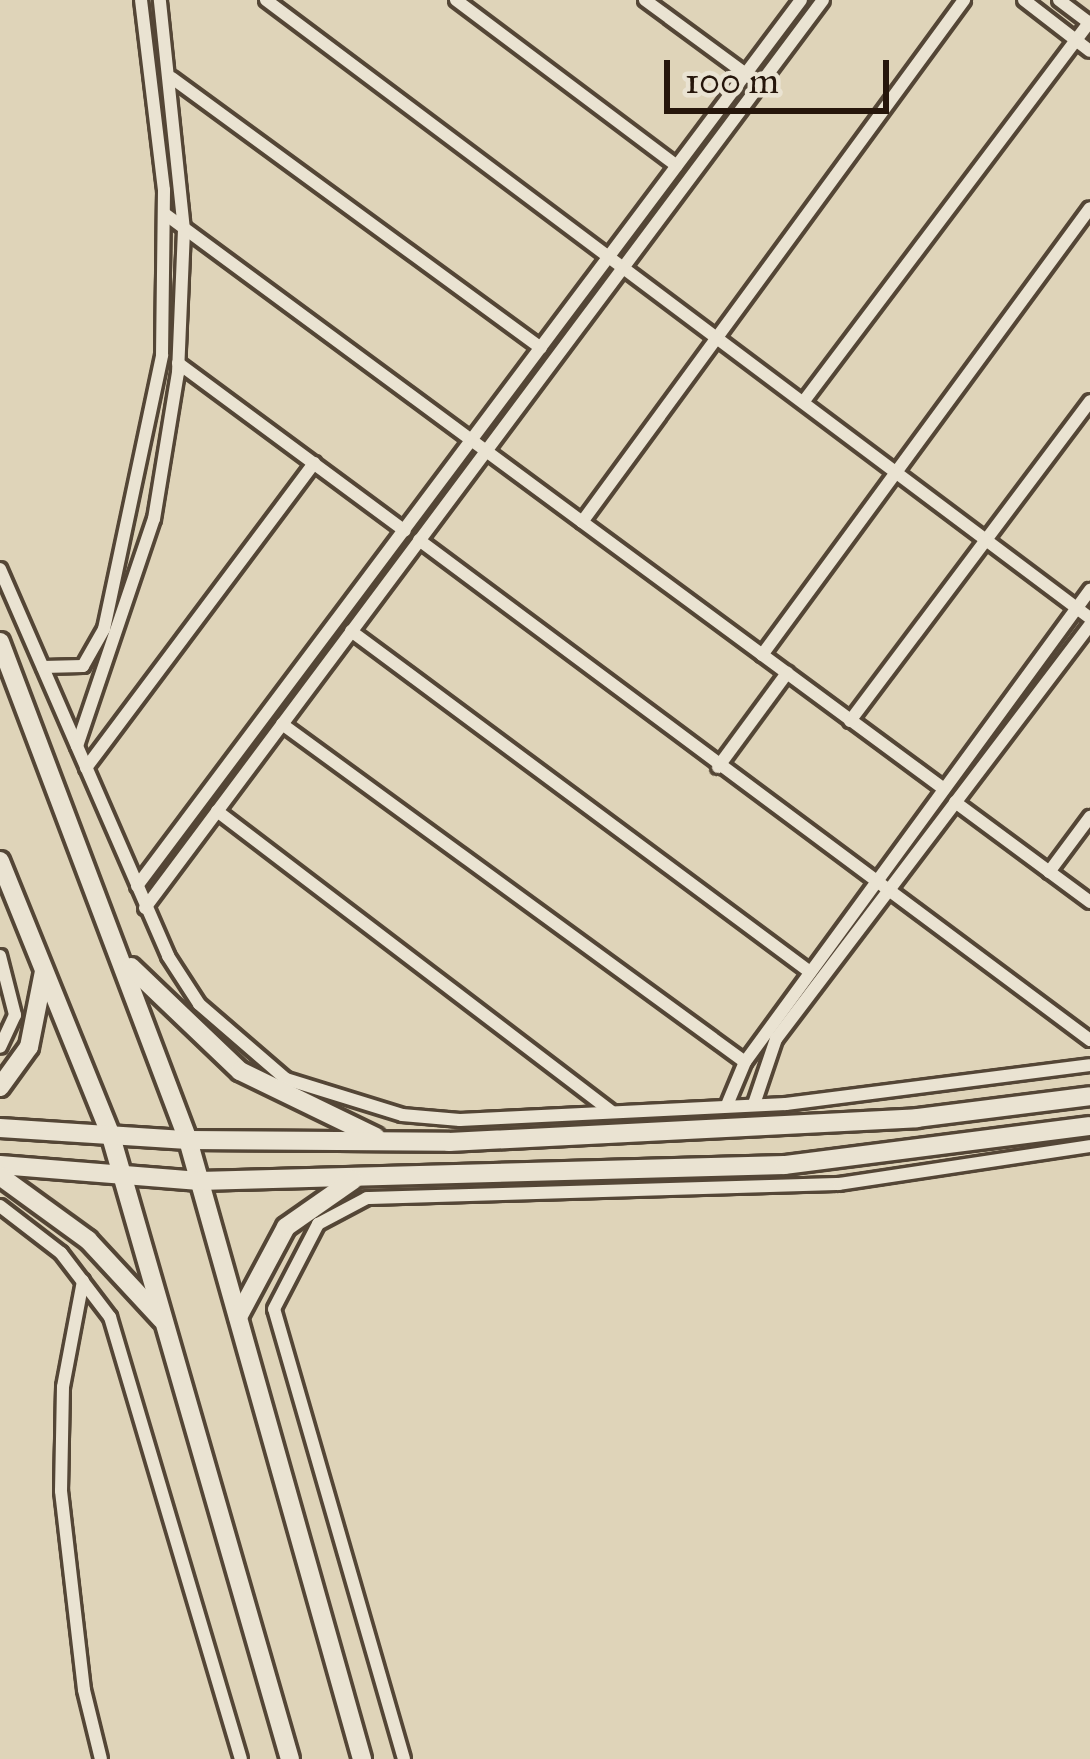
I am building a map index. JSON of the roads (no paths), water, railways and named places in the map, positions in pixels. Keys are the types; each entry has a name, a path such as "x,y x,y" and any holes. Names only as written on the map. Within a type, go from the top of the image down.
{"main road":[{"path":"0,642 124,959 188,1140 362,1759"},
{"path":"0,861 110,1133 290,1759"},
{"path":"124,959 240,1071 386,1141"},
{"path":"0,1087 29,1047 44,966"},
{"path":"0,1128 188,1140 386,1141 752,1130 1090,1096"},
{"path":"0,1165 199,1181 785,1165 1090,1126"},
{"path":"0,1176 88,1240 165,1323"},
{"path":"238,1317 286,1226 305,1206 357,1178"}],"street":[{"path":"42,666 56,672 83,666 104,629 162,355 164,214 141,0"},
{"path":"77,746 154,519 178,363 184,230 172,78 160,0"},
{"path":"266,0 1090,621 776,1039 754,1104"},
{"path":"456,0 677,166"},
{"path":"645,0 761,85"},
{"path":"137,886 801,0"},
{"path":"146,908 823,0"},
{"path":"582,521 964,0"},
{"path":"1024,0 1090,51"},
{"path":"804,401 1090,22 1059,0"},
{"path":"172,78 541,349"},
{"path":"762,655 1090,208"},
{"path":"164,214 944,789"},
{"path":"178,363 405,531"},
{"path":"850,721 1090,401"},
{"path":"86,768 314,464"},
{"path":"419,540 887,895 1090,1040"},
{"path":"0,568 146,908 199,1004 286,1079 402,1115 754,1104 1090,1065"},
{"path":"727,1105 745,1062 1090,590"},
{"path":"351,632 811,972"},
{"path":"718,767 787,674"},
{"path":"282,724 745,1062"},
{"path":"955,802 1090,902"},
{"path":"217,812 611,1111"},
{"path":"1049,872 1090,817"},
{"path":"0,956 15,1015 0,1047"},
{"path":"404,1759 274,1309 317,1224 368,1198 839,1184 1090,1146"},
{"path":"0,1206 61,1253 118,1341 241,1759"},
{"path":"83,1282 64,1387 61,1491 84,1690 101,1759"}]}
